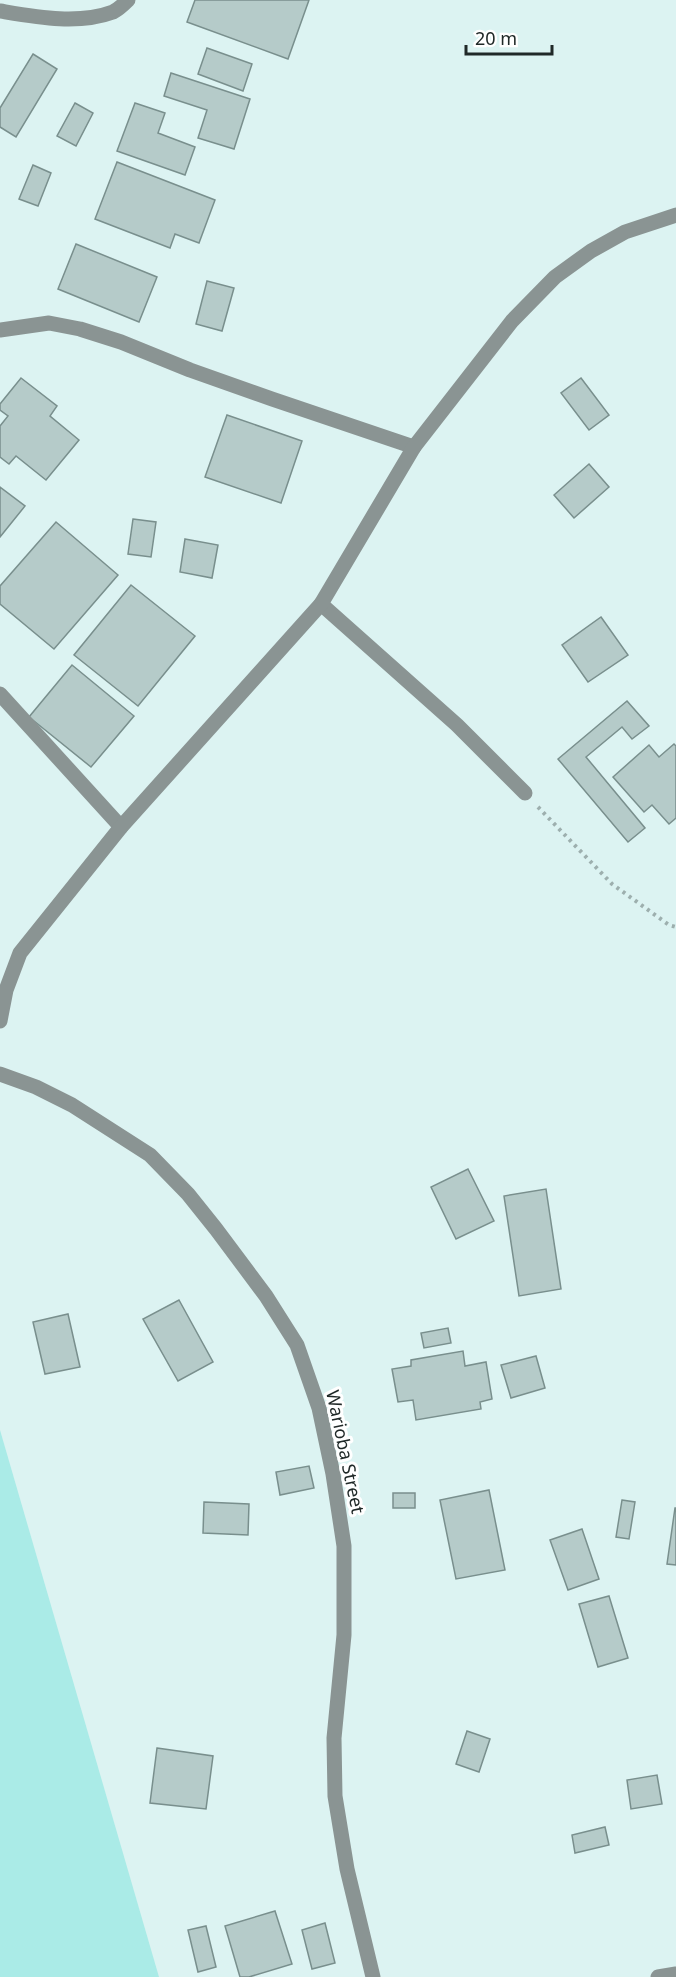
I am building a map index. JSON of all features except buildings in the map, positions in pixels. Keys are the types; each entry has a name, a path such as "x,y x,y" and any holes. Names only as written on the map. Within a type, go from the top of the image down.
{"street":[{"path":"0,11 41,18 91,18 116,11 128,0"},
{"path":"0,1021 6,990 20,953 121,827 321,604 414,447 512,321 555,277 591,250 625,232 676,215"},
{"path":"0,330 50,323 80,329 121,342 190,370 272,399 414,447"},
{"path":"321,604 457,725 525,793"},
{"path":"0,694 121,827"},
{"name":"Warioba Street","path":"0,1074 36,1087 72,1105 150,1155 188,1194 209,1220 266,1296 297,1345 319,1408 333,1474 344,1546 344,1635 334,1738 335,1796 347,1869 373,1977"},
{"path":"658,1977 676,1974"}],"path":[{"path":"525,793 612,884 669,925 676,927"}],"shaded area":[{"path":"0,1430 159,1977 0,1977"}]}
